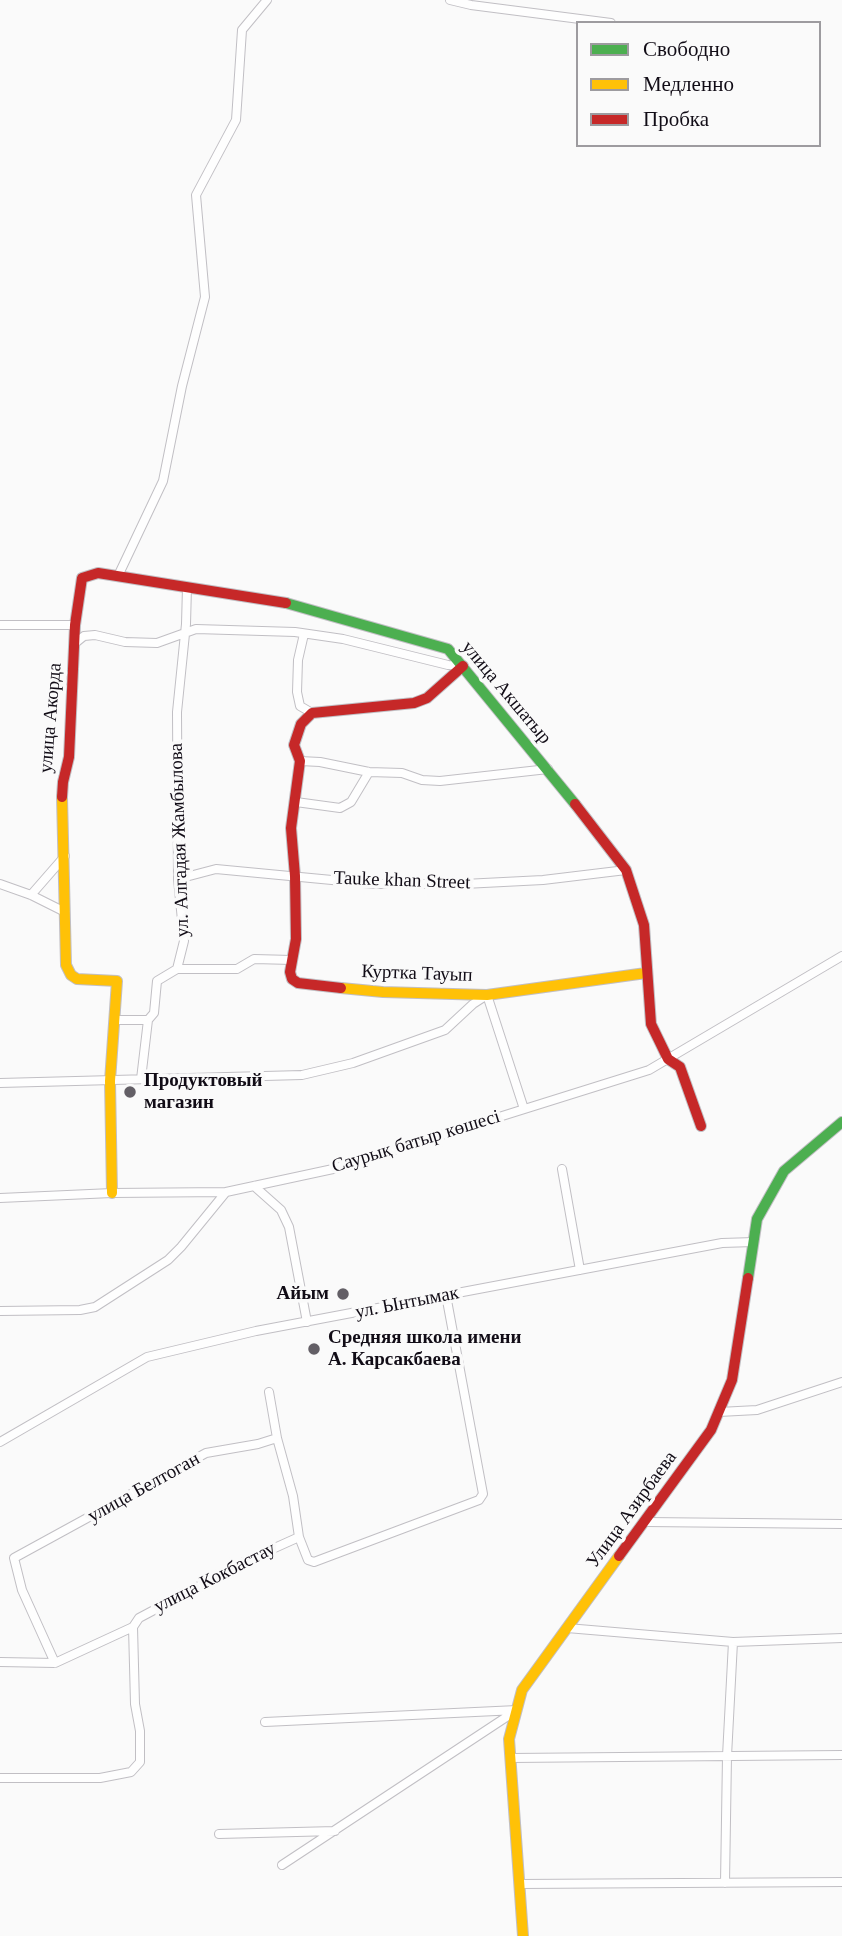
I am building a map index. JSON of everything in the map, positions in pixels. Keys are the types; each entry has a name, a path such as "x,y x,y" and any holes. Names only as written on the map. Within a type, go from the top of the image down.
{"street":[{"path":"118,576 163,481 182,386 205,297 196,195 236,120 242,30 267,0"},
{"path":"450,0 595,21"},
{"name":"улица Акшатыр","path":"80,583 82,578 98,573 283,602 448,649 548,769 626,870 644,925 651,1024 668,1059 680,1067 701,1126"},
{"name":"улица Акорда","path":"80,583 75,625 69,757 62,794 66,965 71,975 77,979 117,981 115,1020"},
{"name":"ул. Алгадая Жамбылова","path":"177,969 184,941 178,879 177,712 187,587"},
{"path":"0,625 75,625"},
{"path":"74,643 84,636 95,635 125,642 157,643 195,629 304,634 342,639 447,665 463,666"},
{"path":"304,634 298,660 297,692 300,706 312,713 414,703 427,698 463,666"},
{"path":"141,1079 148,1020 154,1013 157,981 177,969 237,969 254,959 292,960 296,939 292,828 300,761 295,745 301,724 312,713"},
{"path":"300,761 320,762 369,772 402,773 422,780 440,781 548,769"},
{"path":"296,802 340,808 351,802 369,772"},
{"path":"31,895 65,856"},
{"name":"Tauke khan Street","path":"178,879 216,869 374,884 464,884 543,880 626,870"},
{"path":"0,884 31,895 65,912"},
{"name":"Саурық батыр көшесі","path":"0,1198 226,1192 333,1169 649,1070 842,956"},
{"name":"Куртка Тауып","path":"292,960 290,972 292,979 298,983 383,992 488,995 646,973"},
{"path":"0,1083 302,1074 353,1063 445,1030 473,1004 488,995 524,1109"},
{"path":"112,1193 110,1081 115,1020 148,1020"},
{"name":"Улица Азирбаева","path":"523,1936 509,1739 522,1690 711,1430 732,1380 757,1219 784,1171 842,1122"},
{"path":"562,1169 580,1270"},
{"path":"254,1186 281,1210 289,1227 307,1322"},
{"path":"0,1311 80,1310 95,1307 168,1260 226,1192"},
{"name":"ул. Ынтымак","path":"0,1442 147,1357 446,1295 722,1243 754,1242"},
{"path":"299,1537 308,1560 314,1562 479,1500 483,1494 446,1295"},
{"path":"719,1412 757,1410 842,1382"},
{"path":"270,1392 276,1438"},
{"name":"улица Кокбастау","path":"0,1662 55,1663 133,1627 139,1618 248,1560 299,1537 292,1496 276,1438"},
{"name":"улица Белтоган","path":"55,1663 27,1602 14,1558 206,1454 276,1438"},
{"path":"646,1522 842,1524"},
{"path":"0,1778 100,1778 131,1772 140,1762 133,1627"},
{"path":"567,1628 733,1642 842,1638"},
{"path":"725,1883 727,1756 733,1642"},
{"path":"265,1721 517,1710"},
{"path":"282,1866 517,1710"},
{"path":"511,1758 842,1755"},
{"path":"219,1834 335,1830"},
{"path":"519,1884 842,1882"}],"traffic: fast":[{"path":"286,603 448,649 575,804"},
{"path":"748,1278 757,1219 784,1171 842,1122"}],"traffic: slow":[{"path":"62,797 66,965 71,975 77,979 117,981 110,1081 112,1193"},
{"path":"341,988 487,995 646,973"},
{"path":"523,1936 509,1739 522,1690 619,1556"}],"traffic: jam":[{"path":"62,797 69,757 75,625 82,578 98,573 286,603"},
{"path":"341,988 298,983 292,979 290,972 296,939 291,828 300,761 294,745 301,724 312,713 414,703 427,698 463,666"},
{"path":"575,804 626,870 644,925 651,1024 668,1059 680,1067 701,1126"},
{"path":"619,1556 711,1430 732,1380 748,1278"}],"place":[{"name":"Продуктовый магазин","path":"130,1092"},
{"name":"Айым","path":"343,1294"},
{"name":"Средняя школа имени А. Карсакбаева","path":"314,1349"}]}
